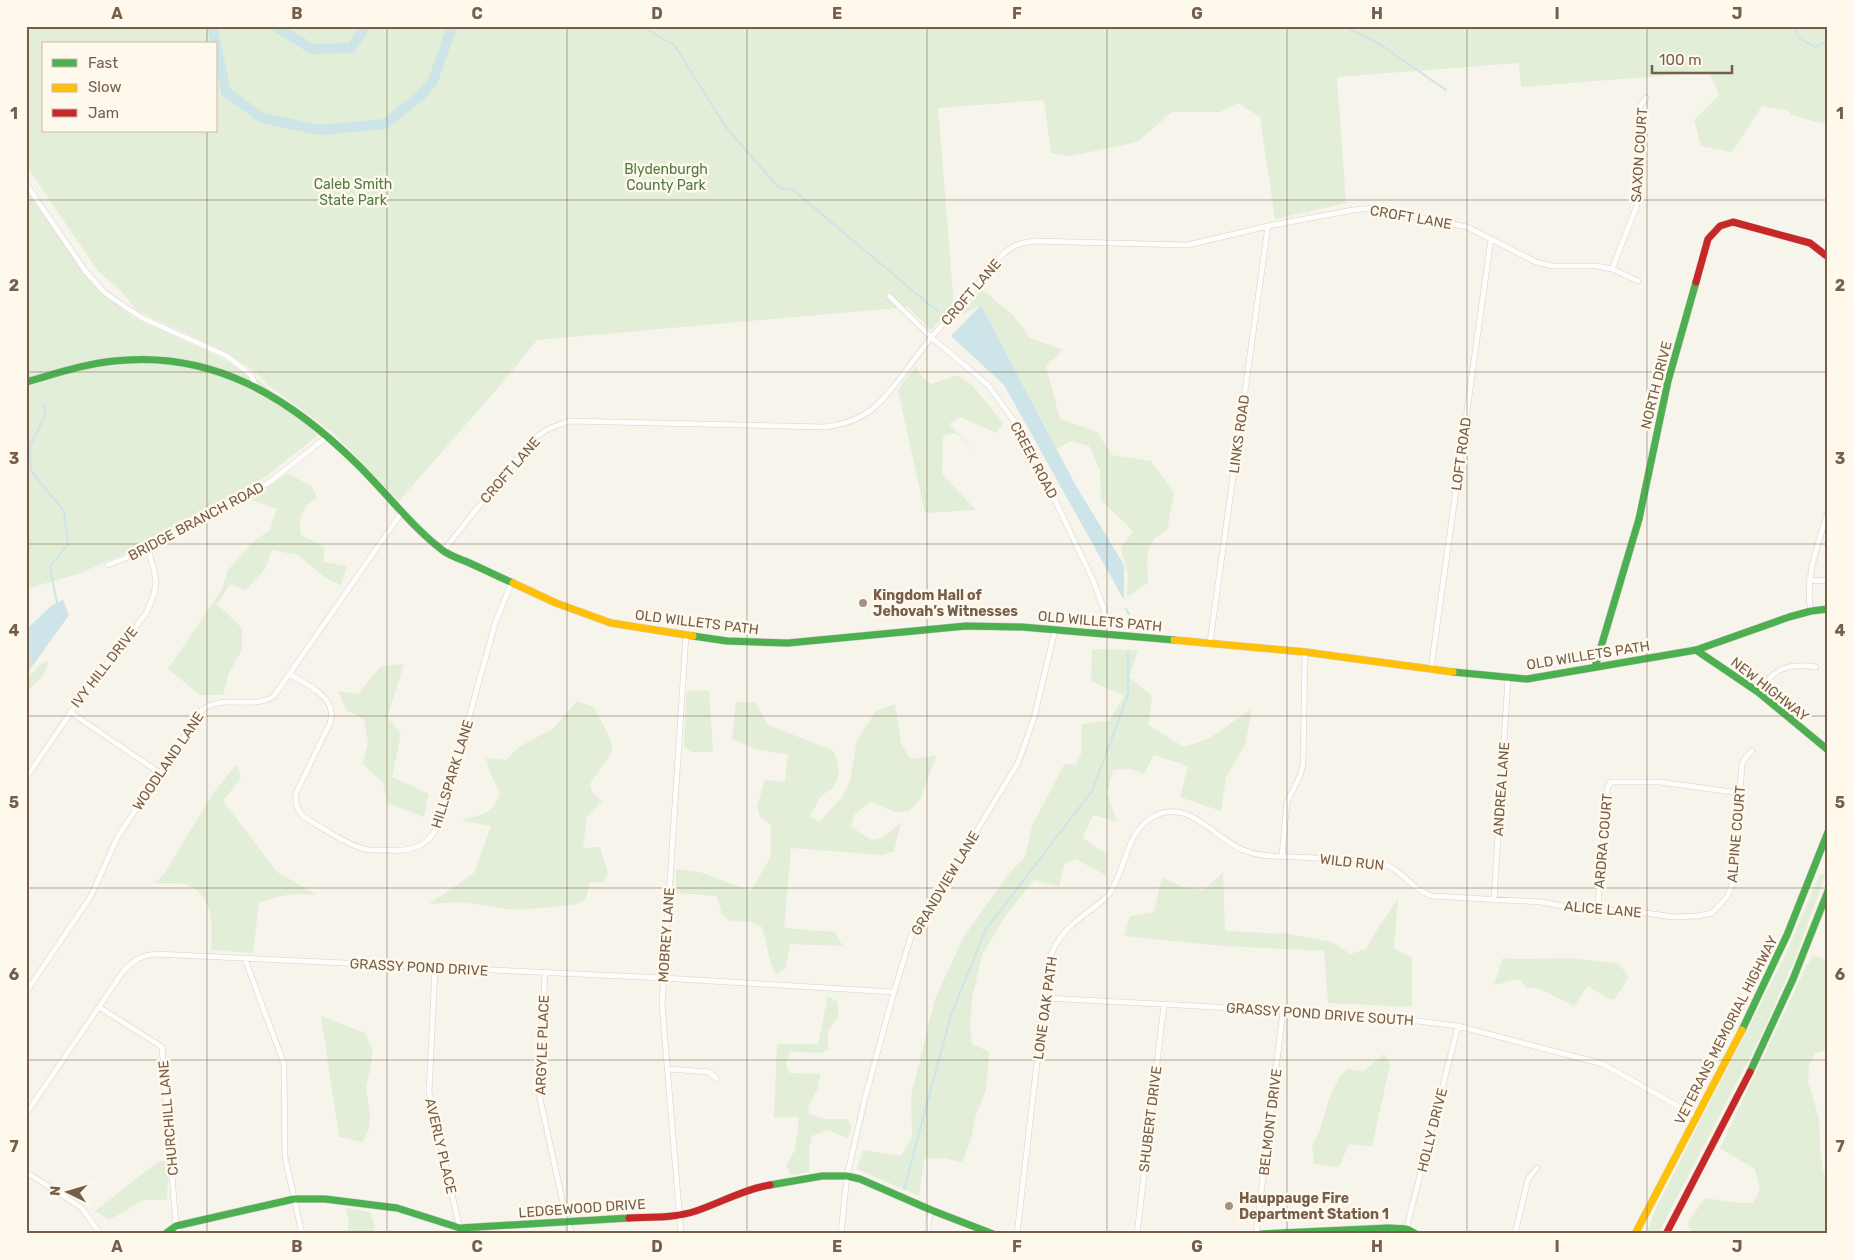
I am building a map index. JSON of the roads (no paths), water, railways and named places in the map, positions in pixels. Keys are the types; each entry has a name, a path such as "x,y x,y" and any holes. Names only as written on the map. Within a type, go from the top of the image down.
{"main road":[{"name":"NORTH DRIVE","path":"1595,667 1639,519 1668,381 1708,238 1720,226 1733,222 1810,243 1828,256"},
{"name":"OLD WILLETS PATH","path":"26,382 81,366 133,359 185,363 211,369 255,384 285,401 328,436 443,551 511,584 611,623 727,641 788,644 966,626 1022,627 1109,636 1210,642 1305,652 1480,676 1527,679 1696,650 1777,620 1811,611 1828,609"},
{"name":"NEW HIGHWAY","path":"1696,650 1758,692 1828,750"},
{"name":"VETERANS MEMORIAL HIGHWAY","path":"1636,1234 1767,980 1798,909 1828,832"},
{"path":"1666,1234 1778,1014 1809,943 1828,891"},
{"name":"LEDGEWOOD DRIVE","path":"166,1234 176,1226 294,1199 325,1199 397,1208 460,1231 679,1215 695,1211 758,1187 822,1176 847,1176 860,1179 931,1210 993,1234"},
{"path":"1262,1234 1389,1228 1416,1234"}],"street":[{"name":"SAXON COURT","path":"1612,270 1637,205 1639,113 1640,106 1646,98"},
{"path":"26,184 86,272 105,293 142,318 227,356 251,375 255,384"},
{"name":"CROFT LANE","path":"443,551 533,439 548,429 569,421 809,427 835,426 859,417 872,410 882,400 931,338 958,309 1000,258 1008,250 1019,244 1034,241 1188,245 1268,226 1353,210 1374,208 1467,227 1536,262 1552,266 1596,266 1612,270 1638,281"},
{"name":"LINKS ROAD","path":"1210,642 1268,226"},
{"name":"LOFT ROAD","path":"1431,669 1491,239"},
{"name":"CREEK ROAD","path":"889,296 931,338 988,385 1016,425 1033,454 1092,578 1104,609 1109,636"},
{"name":"BRIDGE BRANCH ROAD","path":"108,565 148,549 251,494 271,481 328,436"},
{"path":"1811,611 1808,597 1809,578 1828,511"},
{"name":"WOODLAND LANE","path":"26,992 91,896 117,838 200,712 206,706 216,702 260,702 274,696 291,675 402,512"},
{"name":"IVY HILL DRIVE","path":"26,778 70,712 147,612 154,594 156,582 148,549"},
{"path":"1809,578 1815,581 1828,580"},
{"name":"HILLSPARK LANE","path":"291,675 328,702 332,712 330,723 296,793 295,803 298,811 304,817 365,849 407,850 419,846 436,831 440,821 496,624 511,584"},
{"path":"1828,586 1828,598"},
{"name":"GRANDVIEW LANE","path":"841,1234 847,1176 872,1070 913,930 1018,762 1034,718 1055,630"},
{"name":"MOBREY LANE","path":"681,1234 662,1004 686,635"},
{"path":"1282,856 1287,802 1300,776 1303,764 1305,652"},
{"path":"1758,692 1765,682 1780,669 1788,666 1816,667"},
{"name":"ANDREA LANE","path":"1494,900 1508,678"},
{"path":"70,712 160,773"},
{"name":"ALPINE COURT","path":"1712,913 1727,897 1734,880 1742,764 1752,751"},
{"name":"ARDRA COURT","path":"1598,910 1601,851 1606,827 1607,788 1611,782 1660,782 1739,793"},
{"name":"LONE OAK PATH","path":"1017,1234 1045,998 1053,947 1075,921 1106,898 1114,887 1138,830 1157,815 1172,810 1190,816 1231,844"},
{"name":"WILD RUN","path":"1231,844 1252,854 1378,862 1399,871 1410,883 1427,894 1494,900"},
{"name":"ALICE LANE","path":"1494,900 1541,902 1598,910 1640,912 1673,917 1698,916 1712,913"},
{"name":"GRASSY POND DRIVE","path":"26,1114 132,962 144,955 156,954 545,972 894,992"},
{"path":"246,959 284,1064 285,1158 302,1234"},
{"name":"AVERLY PLACE","path":"435,968 429,1092 460,1231"},
{"name":"ARGYLE PLACE","path":"545,972 539,1094 567,1222 572,1234"},
{"name":"GRASSY POND DRIVE SOUTH","path":"1045,998 1370,1015 1458,1026 1603,1064 1697,1117"},
{"name":"SHUBERT DRIVE","path":"1137,1234 1164,1004"},
{"name":"CHURCHILL LANE","path":"99,1007 162,1047 176,1226 180,1234"},
{"name":"BELMONT DRIVE","path":"1256,1234 1283,1010"},
{"name":"HOLLY DRIVE","path":"1406,1232 1458,1026"},
{"path":"667,1069 709,1072 718,1079"},
{"path":"1515,1234 1528,1179 1537,1168"},
{"path":"26,1172 82,1208 100,1234"},
{"path":"928,1234 931,1210"}],"water":[{"path":"981,305 1075,484 1124,565 1124,600 1004,385 951,336"},
{"path":"63,600 69,615 26,675 27,629 52,605"}],"waterway":[{"path":"212,26 216,42"},
{"path":"275,26 312,49 351,48 366,26"},
{"path":"218,54 226,92 262,118 320,130 385,124 421,95 433,81 452,26"},
{"path":"642,26 675,46 725,126 779,188 793,190 937,311"},
{"path":"1344,26 1381,45 1446,90"},
{"path":"1793,26 1799,38 1815,47 1828,41"},
{"path":"43,405 46,414 30,446 31,471 64,511 68,544 50,567 57,603"},
{"path":"1126,609 1129,614"},
{"path":"904,1189 951,1015 986,929 1092,791 1128,695 1128,653"}],"place":[{"name":"Kingdom Hall of Jehovah’s Witnesses","path":"863,603"},
{"name":"Hauppauge Fire Department Station 1","path":"1229,1206"}],"park label":[{"name":"Blydenburgh County Park","path":"666,177"},
{"name":"Caleb Smith State Park","path":"353,192"}]}
